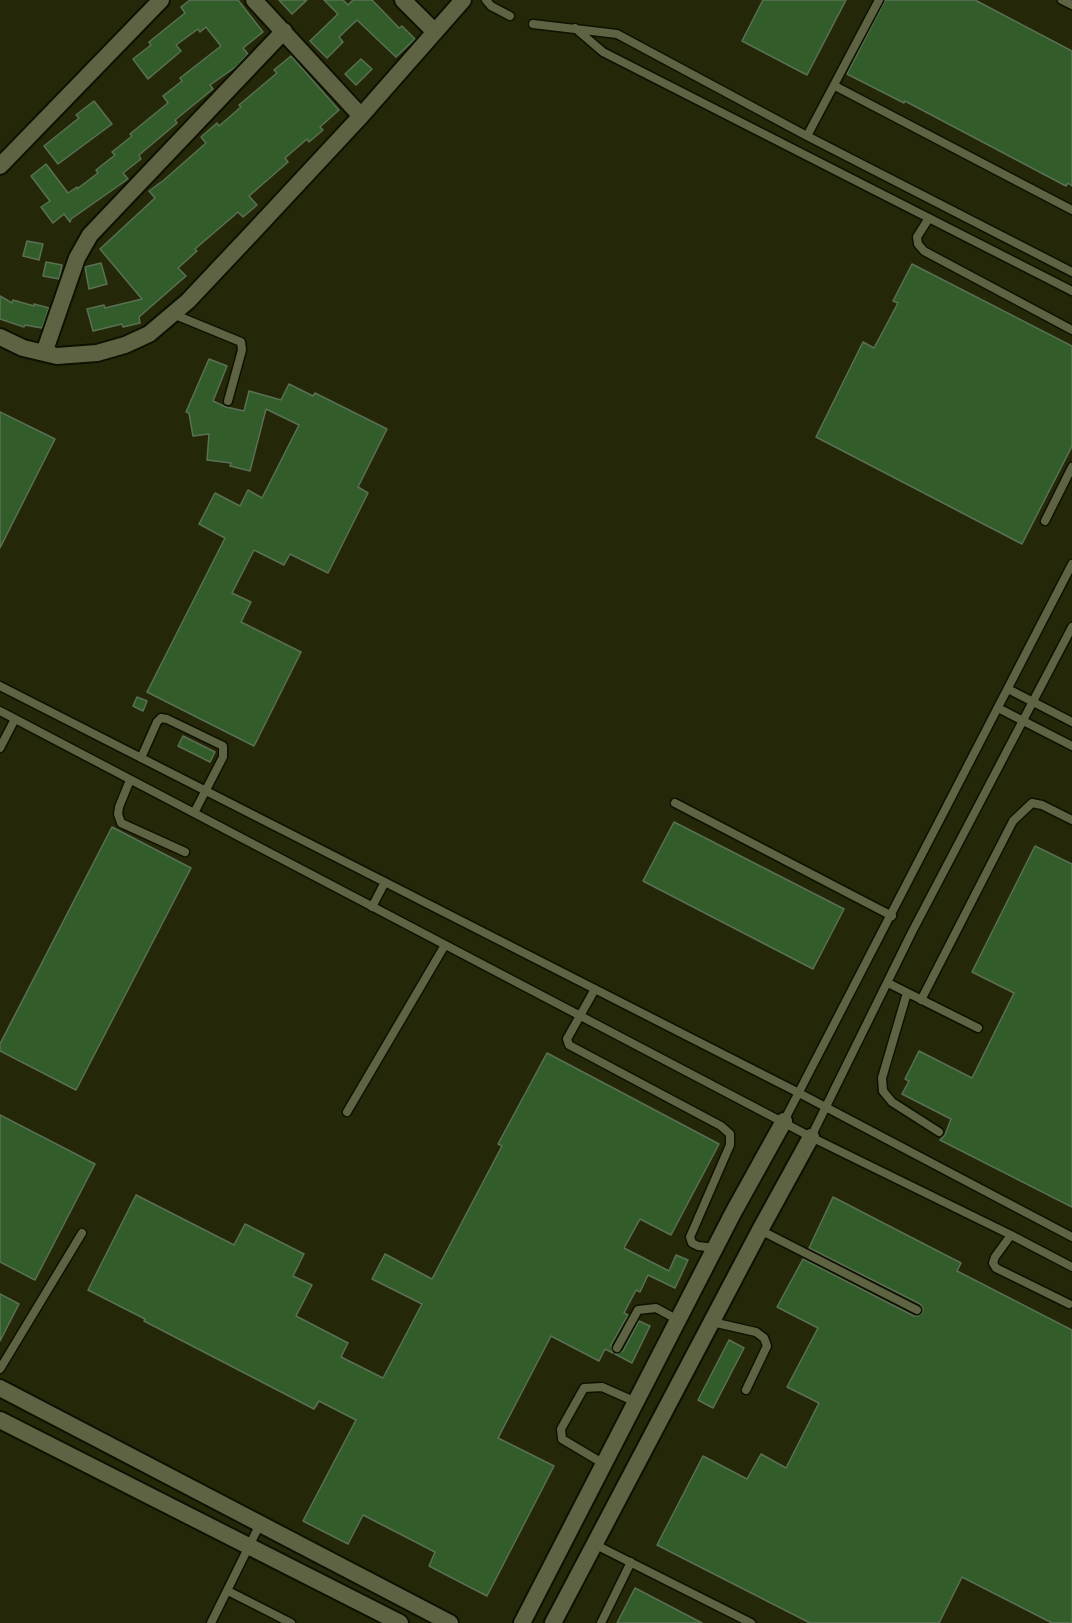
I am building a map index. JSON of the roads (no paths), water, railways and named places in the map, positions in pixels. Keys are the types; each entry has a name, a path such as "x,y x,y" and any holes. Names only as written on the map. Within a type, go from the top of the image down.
{"street":[{"path":"0,166 161,0"},
{"path":"254,0 361,116"},
{"path":"403,0 435,32"},
{"path":"0,337 23,348 57,356 98,353 125,345 149,334 188,301 361,116 463,0"},
{"path":"44,353 77,258 90,235 284,31"},
{"path":"522,1623 715,1248 784,1121"},
{"path":"553,1623 811,1137"},
{"path":"0,1388 450,1623"},
{"path":"0,1420 400,1623"}],"lane":[{"path":"486,0 491,6 510,16"},
{"path":"807,136 879,0"},
{"path":"1062,0 1072,5"},
{"path":"532,24 617,33 807,136 1072,272"},
{"path":"575,28 603,52 1072,291"},
{"path":"835,86 1072,210"},
{"path":"929,218 917,237 918,244 924,251 1072,330"},
{"path":"173,314 241,342 242,350 228,401"},
{"path":"1045,521 1072,467"},
{"path":"784,1121 1072,564"},
{"path":"811,1137 912,932 1072,627"},
{"path":"0,686 799,1093 1072,1237"},
{"path":"1008,688 1072,722"},
{"path":"998,708 1023,723 1072,746"},
{"path":"0,711 811,1137 1072,1267"},
{"path":"141,758 161,718 223,746 223,757 194,813"},
{"path":"0,748 15,719"},
{"path":"130,780 119,807 118,814 121,822 185,852"},
{"path":"675,803 892,916"},
{"path":"921,1000 1013,821 1032,803 1042,805 1072,820"},
{"path":"372,907 385,882"},
{"path":"347,1112 445,945"},
{"path":"888,983 978,1028"},
{"path":"595,989 567,1039 569,1045 721,1126 730,1134 730,1145 690,1237 692,1243 698,1246 715,1248"},
{"path":"907,993 882,1078 884,1092 892,1102 939,1132"},
{"path":"760,1230 917,1310"},
{"path":"0,1369 82,1233"},
{"path":"1011,1235 994,1257 993,1263 996,1268 1069,1304"},
{"path":"617,1348 638,1310 656,1308 678,1320"},
{"path":"712,1322 756,1332 765,1338 767,1346 746,1390"},
{"path":"604,1464 562,1439 561,1429 584,1388 602,1387 636,1402"},
{"path":"212,1623 260,1524"},
{"path":"594,1544 751,1623"},
{"path":"601,1623 632,1562"},
{"path":"228,1591 291,1623"}]}
